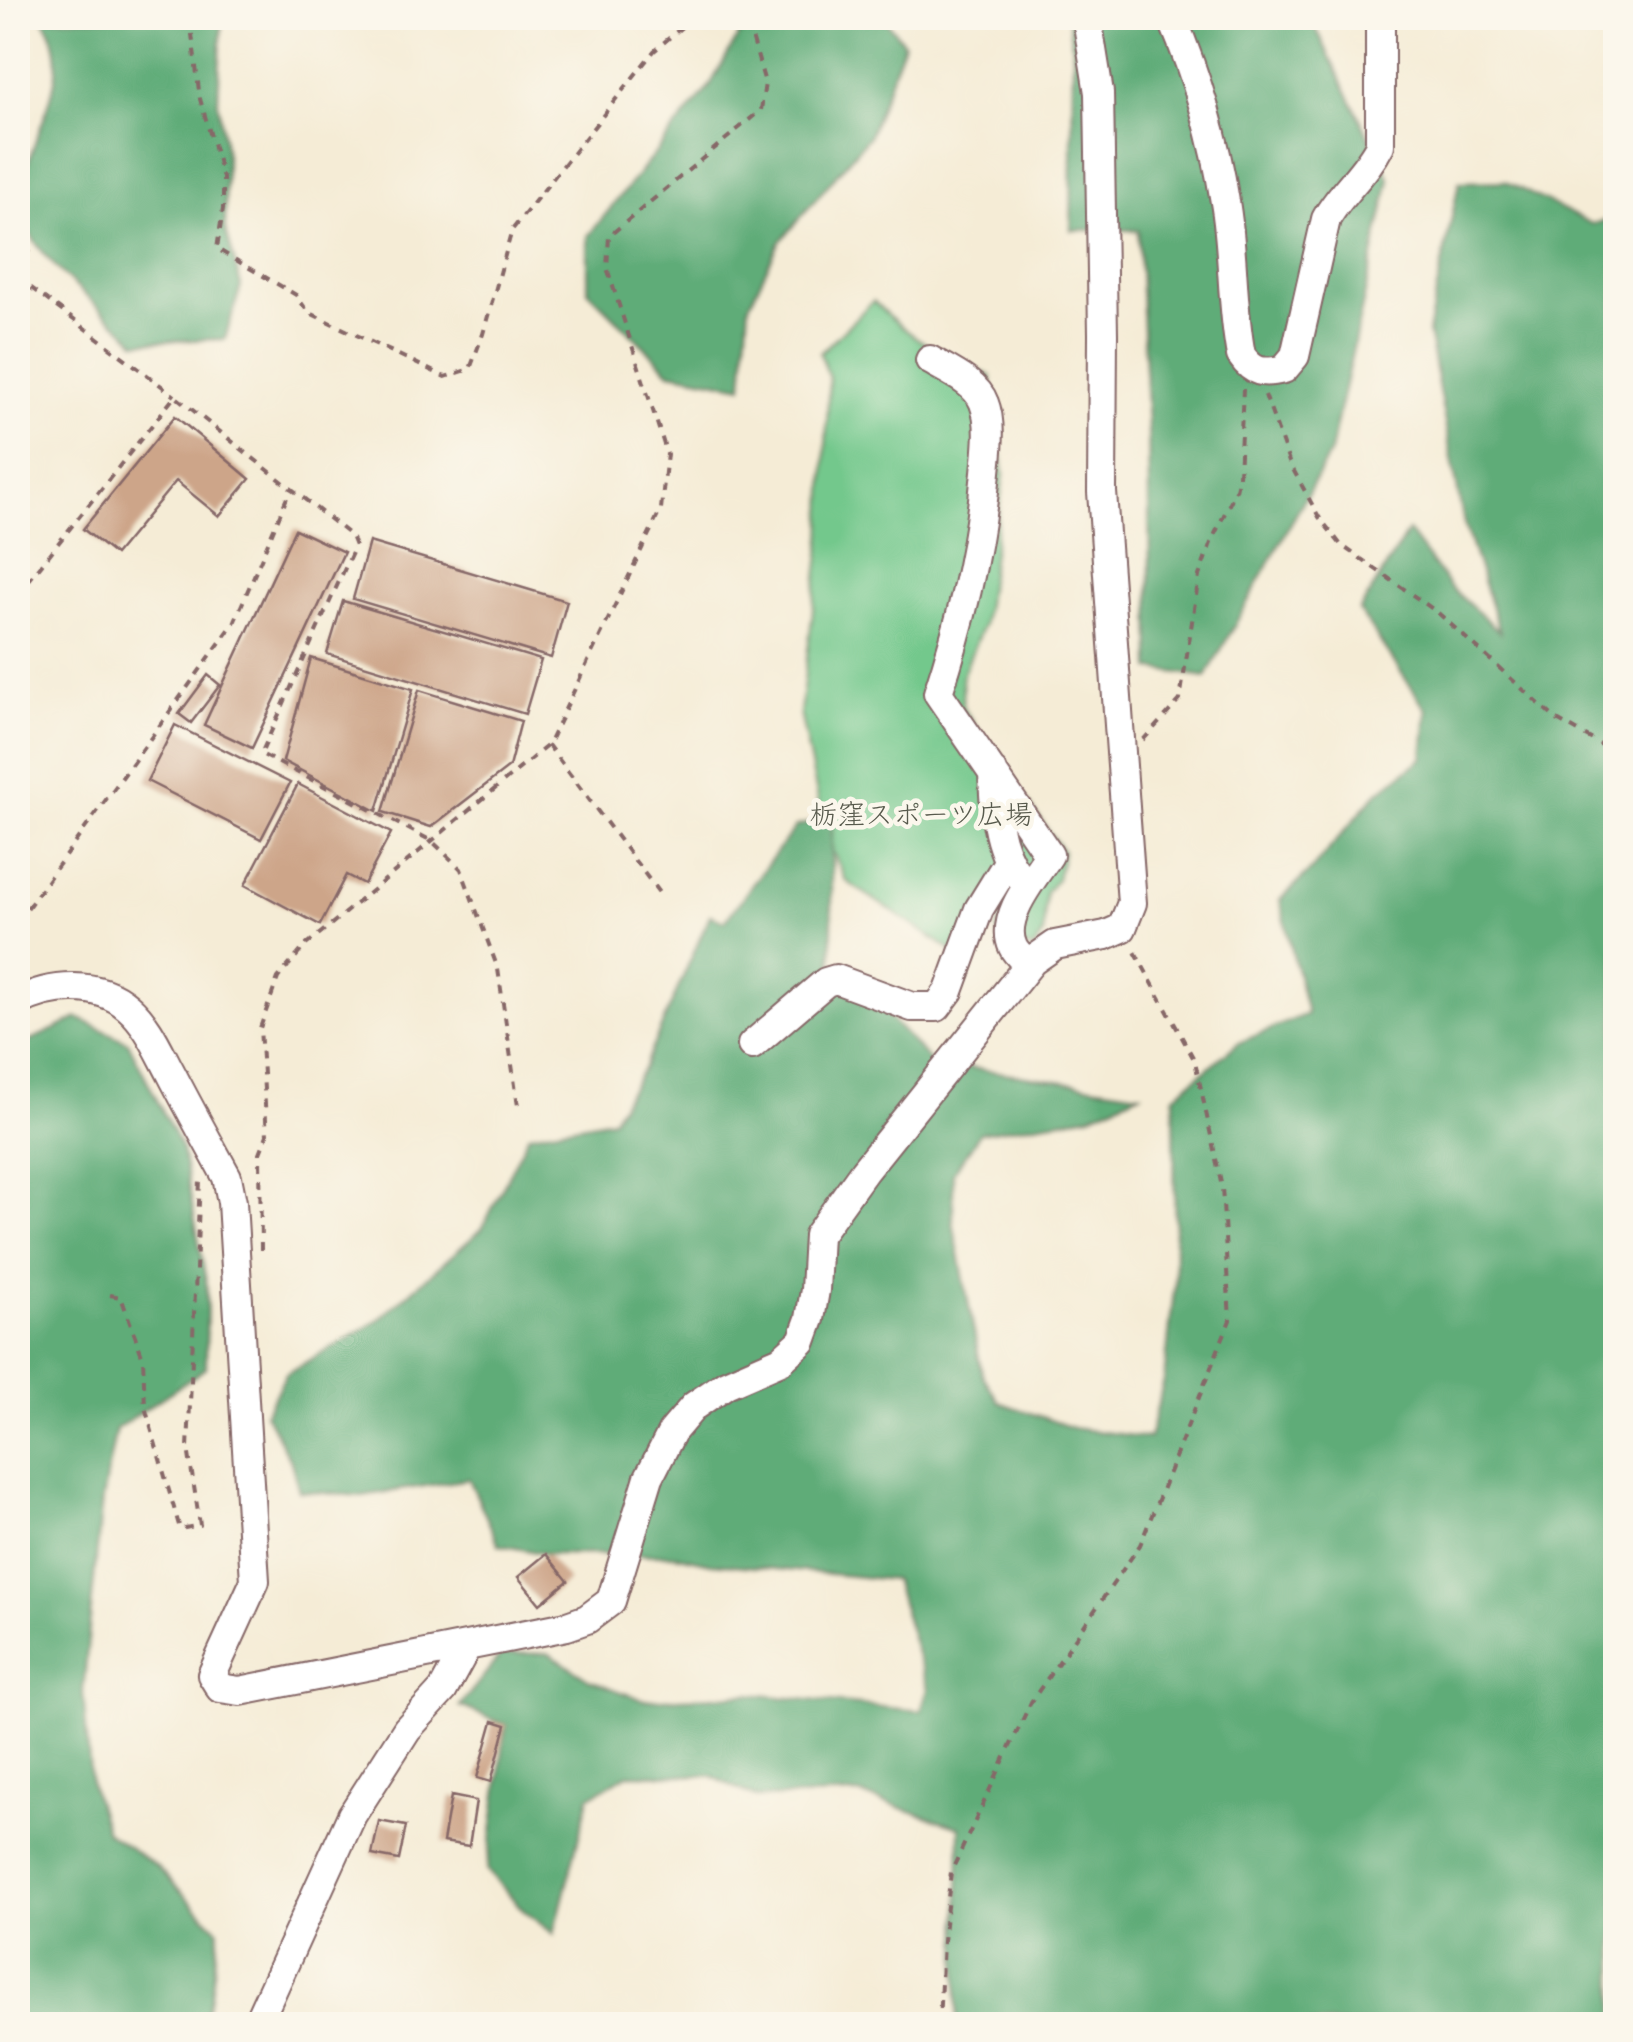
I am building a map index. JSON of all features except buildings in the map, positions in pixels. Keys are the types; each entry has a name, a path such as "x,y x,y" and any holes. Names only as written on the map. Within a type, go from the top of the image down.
{"street":[{"path":"18,1002 50,990 75,988 99,992 127,1006 150,1034 226,1177 232,1202 255,1581 212,1675 220,1688 240,1690 567,1626 587,1619 611,1601 649,1477 672,1432 694,1406 726,1384 781,1360 802,1341 810,1319 818,1235 864,1171 1029,965 1056,945 1122,928 1132,903 1102,492 1104,334 1099,94 1088,18"},
{"path":"1172,18 1212,132 1226,204 1241,355 1250,368 1259,372 1284,370 1295,356 1326,220 1380,146 1380,18"},
{"path":"930,360 961,378 984,400 989,441 983,504 964,614 938,693 1049,855 1014,912 1010,934 1013,949 1029,965"},
{"path":"993,770 1001,841 1008,862 1027,887"},
{"path":"752,1045 826,982 836,979 912,1007 937,1007 949,991 979,909 1008,862"},
{"path":"257,2024 352,1815 407,1730 442,1690 467,1646"}],"path":[{"path":"190,18 200,98 223,178 224,209 218,248 296,295 308,312 445,376 470,368 512,230 654,51 692,18"},
{"path":"261,1265 260,1153 267,1135 260,1028 278,978 306,945 548,745 661,509 667,454 607,268 609,236 762,110 766,83 752,36"},
{"path":"18,236 28,249 28,257 18,270"},
{"path":"18,278 352,536 355,546 261,754 432,841 461,870 498,969 518,1106"},
{"path":"1123,772 1130,769 1140,743 1180,700 1199,576 1236,490 1243,382 1259,372 1289,462 1318,517 1341,545 1437,612 1557,720 1616,753"},
{"path":"18,594 174,396"},
{"path":"18,921 234,622 291,488"},
{"path":"548,745 660,894"},
{"path":"939,2024 943,1941 952,1872 1032,1702 1140,1545 1230,1320 1222,1187 1195,1061 1122,928"},
{"path":"110,1296 122,1297 144,1358 145,1407 180,1529 200,1524 188,1448 200,1170"}],"green space":[{"path":"42,18 222,18 218,102 226,154 225,227 241,286 225,339 137,342 73,284 30,234 20,214 20,198 55,80 53,38"},
{"path":"731,18 884,18 904,43 869,136 779,243 749,305 743,386 670,372 588,291 588,236 709,87 739,35"},
{"path":"1068,18 1311,18 1390,180 1330,453 1206,677 1151,669 1148,430 1138,230 1071,230 1073,56"},
{"path":"1505,181 1592,224 1615,218 1615,2024 957,2024 960,1827 858,1794 757,1798 711,1776 628,1774 589,1797 554,1934 523,1910 487,1870 506,1725 460,1706 501,1654 548,1653 590,1680 643,1700 750,1694 921,1711 928,1689 894,1580 711,1563 675,1555 546,1554 499,1545 469,1479 362,1496 299,1491 291,1462 265,1413 286,1374 377,1321 482,1229 529,1134 612,1119 642,1071 710,915 725,921 796,826 832,818 832,972 872,999 931,1062 1140,1093 1091,1115 980,1133 953,1173 953,1222 982,1374 999,1402 1073,1428 1149,1438 1164,1380 1175,1282 1174,1096 1238,1043 1307,1014 1280,900 1376,794 1423,758 1427,710 1359,611 1408,531 1450,587 1500,632 1464,524 1428,332 1459,182"},
{"name":"栃窪スポーツ広場","path":"873,301 928,345 991,376 1004,474 983,625 962,676 963,708 1063,852 1057,879 1046,892 1043,935 1034,948 1002,948 996,930 1008,899 1003,891 955,953 846,881 826,837 800,713 822,538 829,377 820,353"},
{"path":"78,1018 128,1042 182,1150 207,1286 206,1368 116,1429 102,1499 83,1692 91,1784 106,1832 155,1865 219,1930 211,1997 202,2024 18,2024 18,1046"}]}
